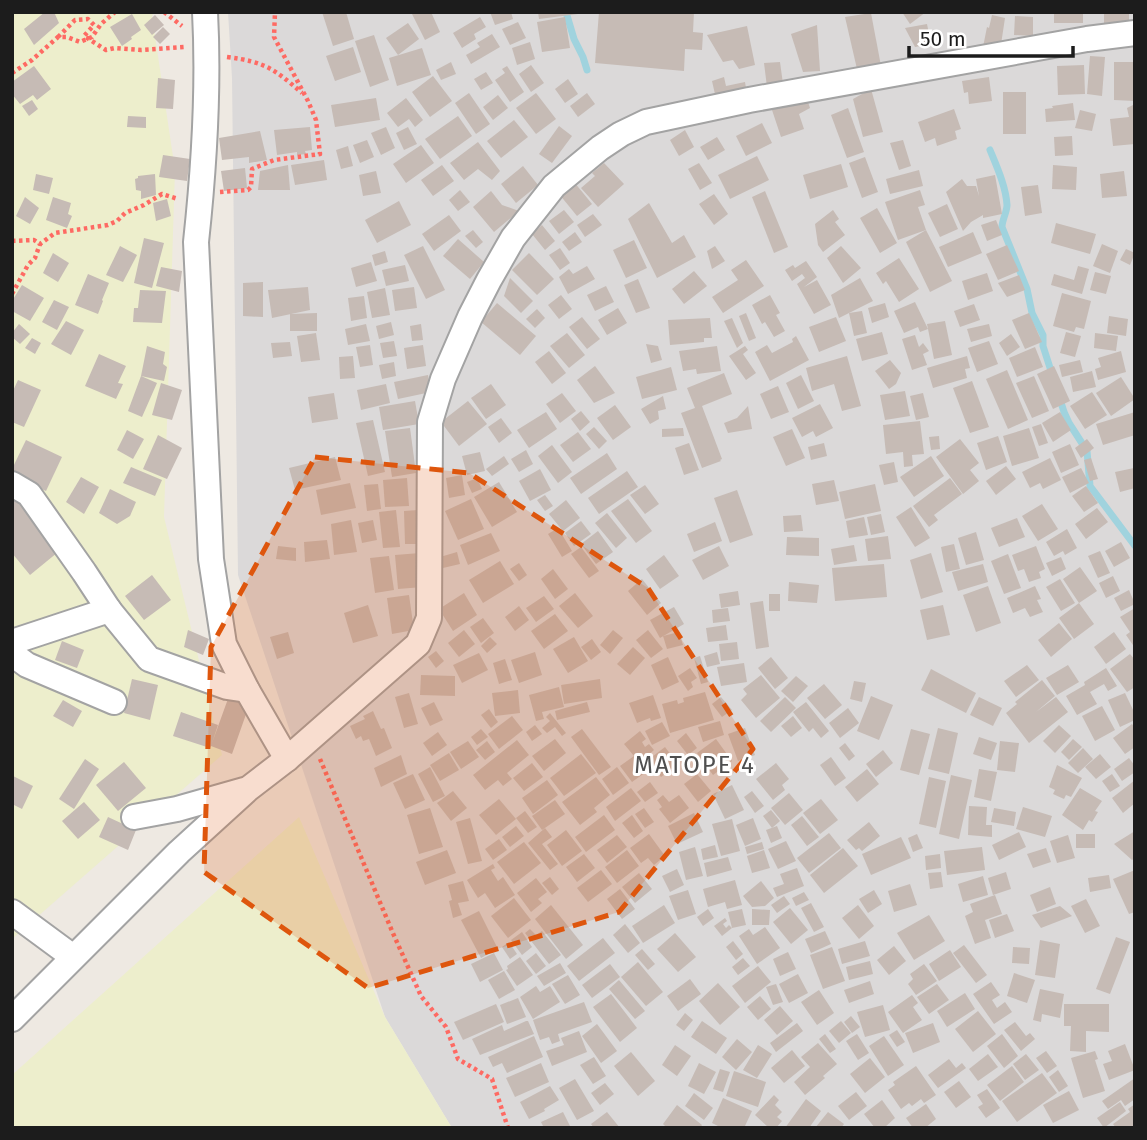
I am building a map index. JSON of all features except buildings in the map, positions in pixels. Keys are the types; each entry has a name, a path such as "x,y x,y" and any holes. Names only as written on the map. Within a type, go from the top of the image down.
{"street":[{"path":"205,12 201,192 196,243 211,559 224,644 287,759"},
{"path":"12,1019 179,852 418,643 429,618 430,422 443,379 489,280 513,238 554,186 600,148 646,122 906,71 1135,33"},
{"path":"12,484 29,494 109,610 149,659 226,687 247,690"},
{"path":"12,642 109,610"},
{"path":"12,654 27,665 114,702"},
{"path":"134,817 177,809 248,789"},
{"path":"12,912 73,957"}],"path":[{"path":"58,37 80,42 92,37 115,12"},
{"path":"164,12 224,56 251,60 274,69 305,96"},
{"path":"12,73 32,60 75,20 88,19 94,25 84,36 106,50 206,45"},
{"path":"12,294 28,265 35,258 40,244 55,233"},
{"path":"12,241 34,240 40,244"},
{"path":"311,737 349,832 421,996 446,1027 458,1059 492,1079 508,1128"}],"highlighted area":[{"path":"315,457 469,473 648,588 753,749 619,912 368,988 204,872 211,647"}],"shaded area":[{"path":"228,12 1135,12 1135,1128 452,1128 385,1017 238,575 232,78"}],"green space":[{"path":"12,12 154,12 152,16 175,170 164,517 222,755 12,939"},
{"path":"299,817 385,1017 452,1128 12,1128 12,1075"}],"waterway":[{"path":"566,12 587,70"},
{"path":"990,150 1006,198 1007,208 1002,227 1027,289 1032,313 1043,335 1043,346 1052,374"},
{"path":"1059,396 1069,423 1087,451 1090,486 1135,546"}],"district":[{"name":"MATOPE 4","path":"695,765"}]}
